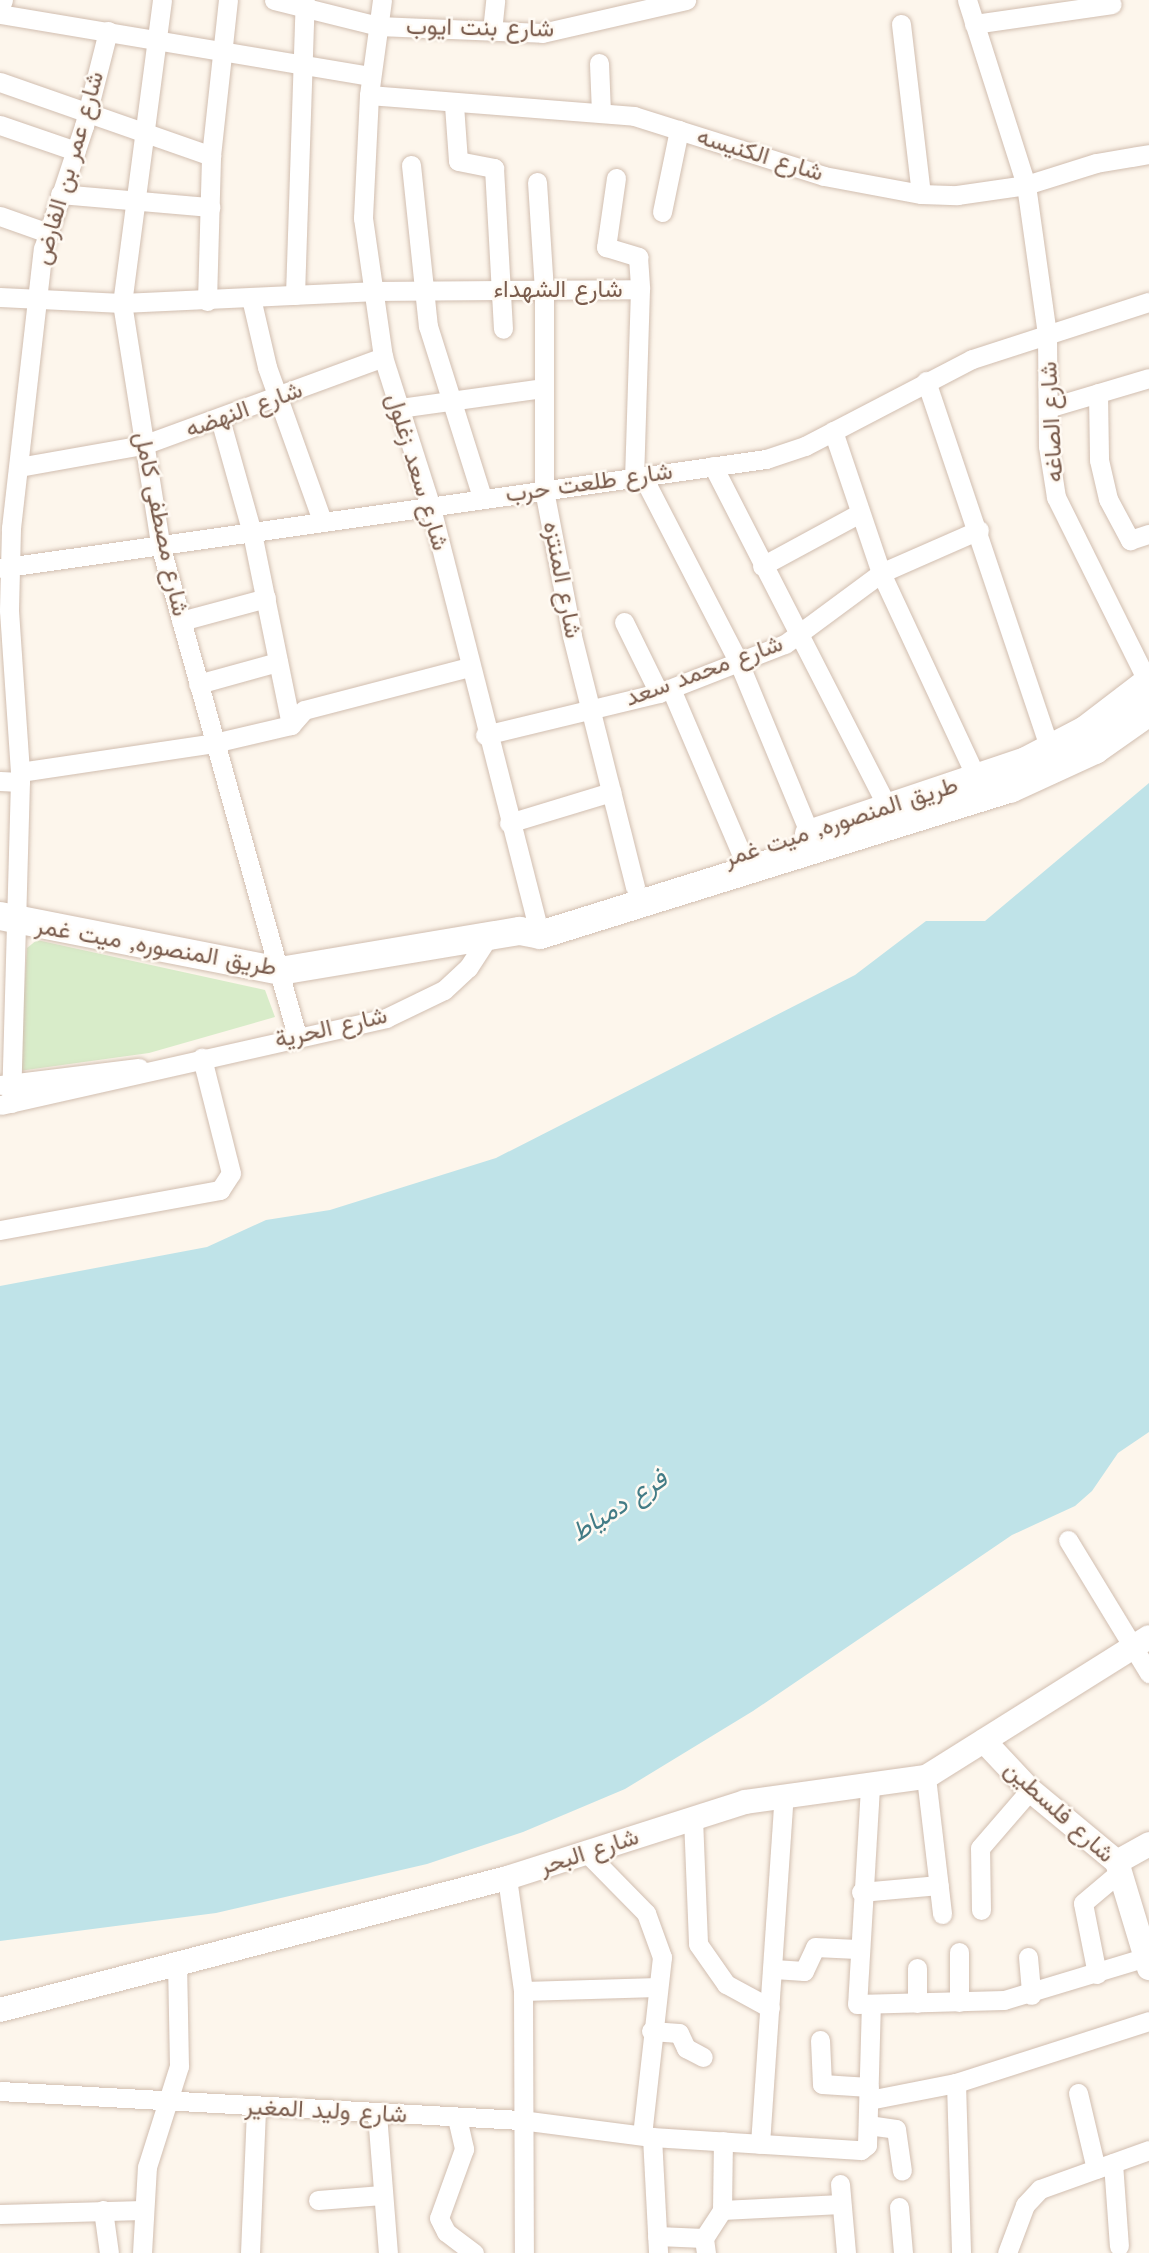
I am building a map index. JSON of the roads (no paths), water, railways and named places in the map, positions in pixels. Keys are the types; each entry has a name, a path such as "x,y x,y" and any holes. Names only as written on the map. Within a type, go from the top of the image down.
{"main road":[{"name":"طريق المنصوره, ميت غمر","path":"532,928 635,887 745,863 810,834 893,818 976,779 1050,749 1149,682"},
{"name":"طريق المنصوره, ميت غمر","path":"9,919 281,971 488,937 532,928 1047,774 1149,712"}],"street":[{"name":"شارع مصطفى كامل","path":"162,0 122,303 161,548 297,1036"},
{"path":"207,301 211,156 228,0"},
{"name":"شارع بنت ايوب","path":"274,0 304,4 378,26 542,33 611,8 686,0"},
{"name":"شارع سعد زغلول","path":"382,0 370,85 363,218 372,291 383,357 430,504 485,735 509,823 532,928"},
{"path":"492,31 495,0"},
{"name":"شارع الصاغه","path":"967,0 1026,185 1047,335 1048,408 1056,497 1149,682"},
{"path":"295,295 304,4"},
{"path":"974,24 1112,4"},
{"name":"شارع الكنيسه","path":"0,14 301,61 370,85 454,105 601,112 679,130 824,176 921,194 1026,185 1096,163 1149,155"},
{"path":"901,24 921,194"},
{"name":"شارع عمر بن الفارض","path":"5,1094 13,778 4,567 7,501 19,467 36,301 48,233 88,112 108,31"},
{"path":"599,63 601,112"},
{"path":"0,82 211,156"},
{"path":"454,105 458,161 494,168 503,328"},
{"path":"0,125 76,151"},
{"path":"663,212 679,130"},
{"path":"411,165 423,290 450,401 482,498"},
{"path":"616,178 606,247 638,257 639,289"},
{"name":"شارع المنتزه","path":"537,182 544,290 544,490 591,709 635,887"},
{"path":"60,194 134,203 210,207"},
{"path":"0,216 48,233"},
{"name":"شارع الشهداء","path":"0,297 36,301 122,303 372,291 639,289 639,478"},
{"path":"251,298 278,397 322,521"},
{"name":"شارع طلعت حرب","path":"4,567 161,548 430,504 639,478 786,455 926,381 1047,335 1149,302"},
{"name":"شارع النهضه","path":"19,467 143,445 383,357"},
{"path":"1048,408 1149,378"},
{"path":"926,381 979,530 1050,749"},
{"path":"399,408 544,388"},
{"path":"1098,393 1099,460 1108,499 1130,540 1149,534"},
{"path":"220,419 252,533 291,725"},
{"path":"833,431 881,573 976,779"},
{"path":"713,466 893,818"},
{"path":"639,478 739,663 810,834"},
{"path":"762,566 860,513"},
{"name":"شارع محمد سعد","path":"485,735 665,691 739,663 800,635 881,573 979,530"},
{"path":"181,621 265,598"},
{"path":"624,621 665,691 745,863"},
{"path":"198,684 278,662"},
{"path":"13,778 214,743 291,725 304,710 469,667"},
{"path":"509,823 611,792"},
{"name":"شارع الحرية","path":"5,1094 119,1068 147,1070 416,1007 468,968 488,937"},
{"path":"0,1230 220,1190 231,1172 202,1058"},
{"path":"1068,1540 1141,1642 1149,1673"},
{"name":"شارع البحر","path":"0,2010 507,1878 693,1818 784,1796 870,1787 926,1777 1141,1642"},
{"name":"شارع فلسطين","path":"984,1741 1030,1790 1119,1867 1148,1963"},
{"path":"926,1777 942,1914"},
{"path":"870,1787 853,1996 867,2004 960,2002 1031,1994 1097,1974 1148,1963"},
{"path":"981,1910 980,1848 1030,1790"},
{"path":"760,2144 784,1796"},
{"path":"693,1818 698,1944 726,1984 770,2008"},
{"path":"1097,1974 1083,1903 1119,1867 1149,1844"},
{"path":"586,1852 646,1913 657,1933 662,1957 651,2031 647,2136 657,2244 705,2245 722,2210 723,2141"},
{"path":"507,1878 523,1991 521,2120 524,2253"},
{"path":"861,1892 939,1885"},
{"path":"774,1969 806,1976 815,1947 857,1949"},
{"path":"959,1952 960,2002"},
{"path":"1028,1957 1031,1994"},
{"path":"142,2253 147,2167 172,2102 179,2066 177,1966"},
{"path":"917,1968 917,2003"},
{"path":"523,1991 658,1987"},
{"path":"867,2004 868,2125 896,2129 902,2171"},
{"path":"820,2040 821,2084 869,2093 956,2082 1149,2021"},
{"path":"651,2031 679,2033 686,2048 703,2057"},
{"path":"956,2082 961,2253"},
{"name":"شارع وليد المغير","path":"0,2091 256,2108 521,2120 647,2136 861,2150 867,2145 868,2125"},
{"path":"1078,2093 1105,2166 1119,2246"},
{"path":"250,2253 256,2108"},
{"path":"377,2114 388,2253"},
{"path":"457,2118 464,2149 439,2218 446,2232 474,2253"},
{"path":"1007,2253 1034,2194 1149,2150"},
{"path":"840,2184 846,2253"},
{"path":"318,2200 382,2195"},
{"path":"722,2210 841,2204"},
{"path":"899,2207 903,2253"},
{"path":"103,2210 108,2253"},
{"path":"0,2214 143,2210"}],"water":[{"name":"فرع دمياط","path":"1149,783 1149,1432 1118,1453 1092,1491 1075,1506 1012,1535 753,1711 625,1789 523,1832 427,1864 216,1913 0,1941 0,1286 207,1247 266,1220 330,1210 496,1158 855,975 926,921 985,921"}]}
